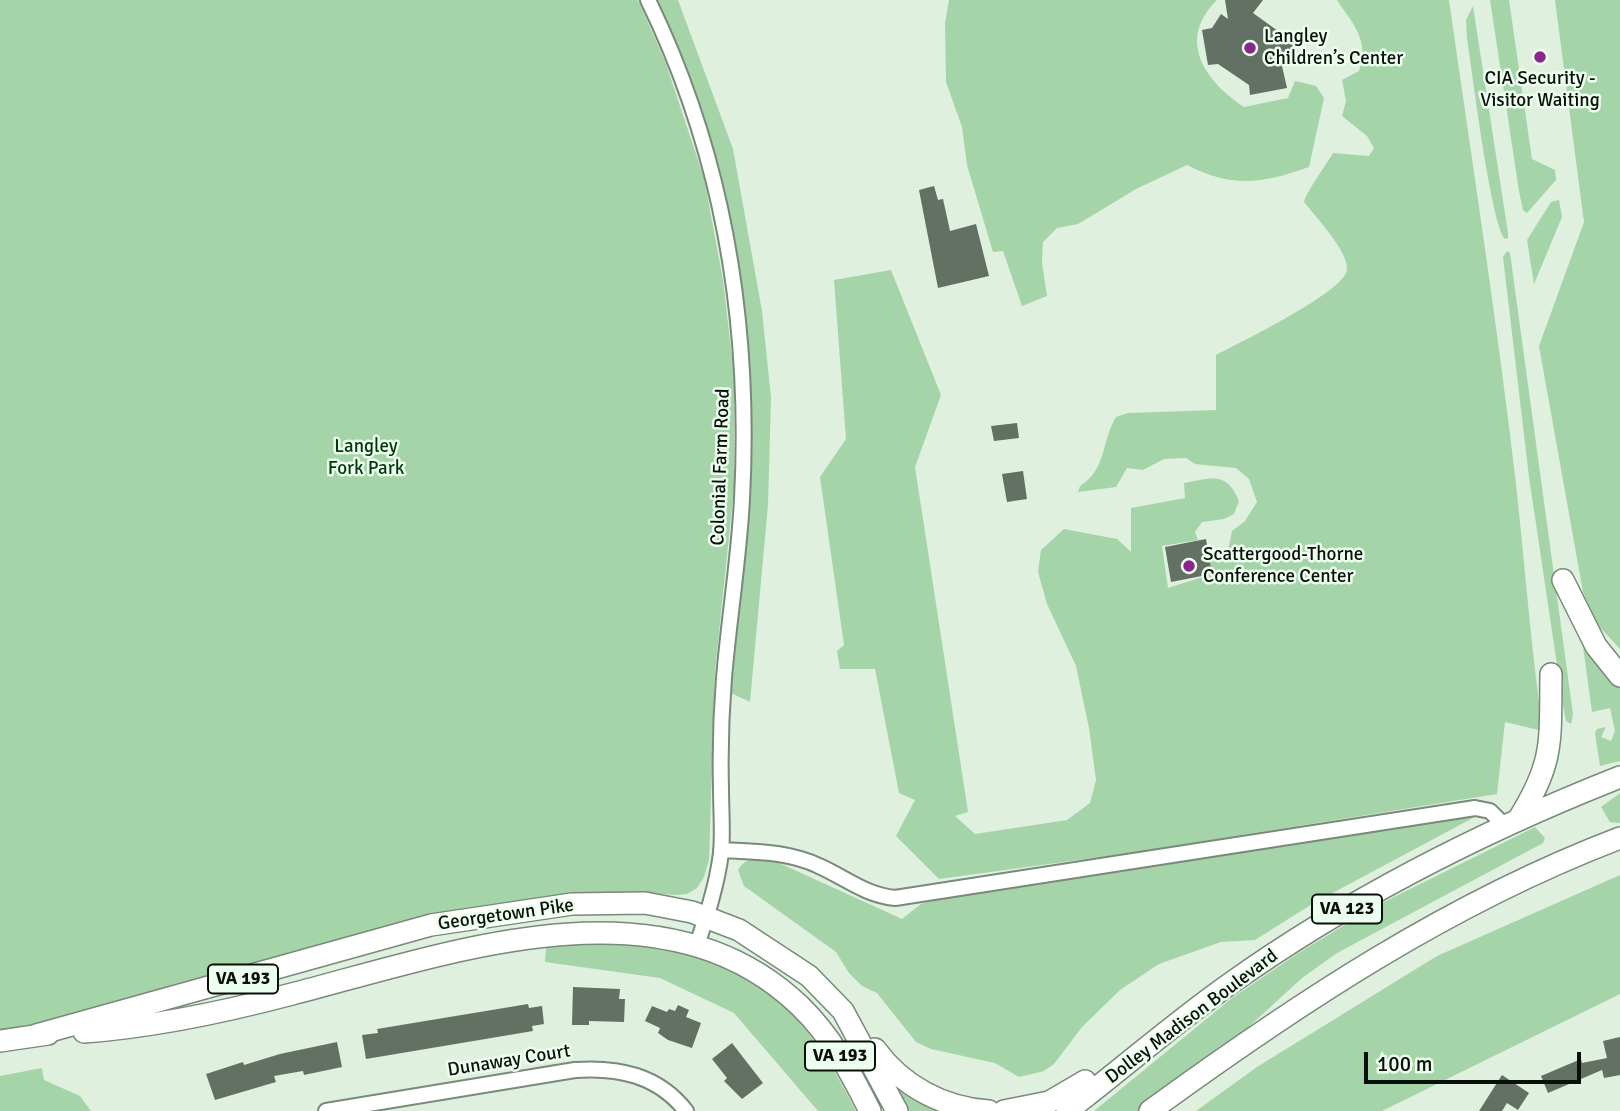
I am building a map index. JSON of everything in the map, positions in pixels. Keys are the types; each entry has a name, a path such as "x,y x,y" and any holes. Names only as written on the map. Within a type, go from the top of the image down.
{"main road":[{"path":"1563,580 1596,646 1620,676"},
{"path":"1512,823 1539,784 1548,762 1551,674"},
{"name":"Dolley Madison Boulevard","path":"1067,1111 1187,1016 1250,970 1329,919 1409,873 1512,823 1620,778"},
{"name":"VA 123","path":"1150,1111 1274,1023 1394,947 1497,892 1620,838"},
{"name":"Georgetown Pike","path":"0,1041 36,1035 184,996 354,945 468,918 563,905 619,902 662,905 706,917 739,930 782,955 815,981 843,1011 897,1111"},
{"name":"Georgetown Pike","path":"36,1035 116,1030 197,1015 288,995 452,952 520,940 625,933 697,945 757,972 801,1007 836,1049 870,1111"},
{"path":"843,1011 885,1062 912,1086 958,1106 989,1111"},
{"path":"1004,1111 1038,1106 1060,1097 1187,1016"}],"street":[{"name":"Colonial Farm Road","path":"648,0 678,69 715,182 728,247 741,344 745,421 742,502 720,738 721,850 697,945"},
{"path":"721,850 769,852 794,857 819,865 875,896 895,898 1475,808 1490,811 1512,823"},
{"name":"Dunaway Court","path":"326,1111 592,1069 608,1069 649,1080 672,1095 686,1111"}],"green space":[{"name":"Langley Fork Park","path":"0,0 638,0 665,61 704,178 723,280 734,375 734,488 715,671 709,860 704,877 697,888 687,894 602,894 530,901 459,913 389,930 110,1011 0,1031"},
{"path":"655,0 678,0 733,149 762,311 771,397 768,505 750,702 731,693 751,466 750,376 745,320 737,265 713,158 677,52"},
{"path":"949,0 1217,0 1205,15 1198,30 1197,45 1200,59 1208,72 1230,97 1244,107 1288,98 1295,81 1316,86 1324,98 1309,167 1276,177 1247,181 1218,177 1187,165 1136,189 1078,224 1057,228 1043,242 1042,263 1047,296 1022,306 1003,251 993,252 967,165 962,127 946,82 945,23"},
{"path":"1337,0 1449,0 1509,423 1543,731 1505,722 1497,794 1137,852 939,879 896,836 915,800 899,793 875,669 840,669 837,651 844,645 820,477 846,439 834,280 891,270 941,395 915,467 968,812 955,816 975,834 1067,820 1090,803 1096,780 1076,666 1047,604 1038,572 1041,550 1064,529 1117,539 1131,552 1131,508 1185,498 1184,483 1218,479 1229,485 1239,501 1234,514 1224,519 1202,522 1195,532 1198,540 1162,546 1168,588 1212,574 1209,559 1226,560 1232,531 1245,521 1257,502 1249,479 1236,468 1195,464 1186,458 1164,459 1143,470 1127,468 1116,487 1078,492 1080,486 1095,472 1116,417 1128,413 1216,410 1216,355 1310,303 1328,291 1347,270 1337,244 1304,202 1333,153 1369,156 1374,148 1367,136 1342,116 1346,101 1342,80 1359,71 1362,51 1358,33"},
{"path":"1490,0 1509,0 1532,159 1555,170 1556,180 1527,213 1523,210 1519,191"},
{"path":"1555,0 1620,0 1620,649 1597,624 1583,592 1539,346 1584,222"},
{"path":"1473,6 1508,233 1508,238 1505,239 1488,178 1467,39 1466,20"},
{"path":"1559,200 1562,217 1534,284 1527,240 1551,202"},
{"path":"1507,251 1510,253 1573,714 1571,724 1566,721 1563,705 1529,477 1503,257"},
{"path":"1581,632 1620,685 1620,761 1600,766 1595,733 1597,729 1606,727 1601,737 1611,741 1615,731 1610,708 1592,712"},
{"path":"1620,793 1620,823 1610,822 1601,807"},
{"path":"1484,812 1312,904 1255,940 1221,942 1159,964 1120,990 1082,1027 1054,1064 1044,1071 1019,1077 995,1063 931,1049 916,1042 877,993 862,986 849,973 836,952 744,886 738,870 751,860 777,862 902,919 921,904 953,894"},
{"path":"1535,827 1545,838 1543,843 1337,953 1302,978 1231,1043 1138,1111 1094,1111 1232,998 1297,954 1374,907"},
{"path":"1620,875 1620,994 1382,1111 1196,1111 1257,1067 1437,956"},
{"path":"620,940 671,945 710,958 739,972 764,989 806,1030 824,1055 856,1111 818,1111 734,1013 660,978 545,962 546,948 560,943"},
{"path":"878,1062 951,1111 902,1111"},
{"path":"42,1068 44,1080 80,1096 91,1111 0,1111 0,1076"}],"building":[{"name":"Langley Children’s Center","path":"1225,0 1263,0 1253,13 1296,44 1282,66 1287,88 1250,95 1249,85 1218,64 1208,65 1202,30 1212,28 1221,14 1228,19"},
{"path":"934,186 938,200 943,199 950,231 976,224 989,276 938,288 919,190"},
{"path":"1017,423 1019,438 994,441 991,426"},
{"path":"1023,471 1027,499 1007,502 1002,474"},
{"name":"Scattergood-Thorne Conference Center","path":"1206,539 1212,574 1171,582 1165,547"},
{"path":"573,987 620,989 619,999 625,999 624,1022 589,1021 589,1025 572,1025"},
{"path":"528,1004 529,1008 542,1006 544,1024 532,1026 533,1031 366,1059 362,1035 378,1033 377,1029"},
{"path":"678,1005 689,1010 686,1017 701,1023 692,1048 668,1040 658,1033 660,1028 645,1021 652,1006 667,1012 669,1009 675,1011"},
{"path":"1620,1037 1620,1075 1604,1078 1602,1070 1548,1093 1541,1076 1581,1059 1582,1063 1607,1058 1603,1041"},
{"path":"337,1042 342,1067 304,1075 303,1071 274,1076 276,1082 215,1100 206,1074 243,1062 244,1065"},
{"path":"732,1043 763,1083 742,1099 724,1081 727,1078 712,1059"},
{"path":"1502,1075 1529,1093 1518,1110 1507,1103 1502,1111 1479,1111"}],"place":[{"name":"Langley Children’s Center","path":"1250,48"},
{"name":"CIA Security - Visitor Waiting","path":"1540,57"},
{"name":"Scattergood-Thorne Conference Center","path":"1189,566"}]}
